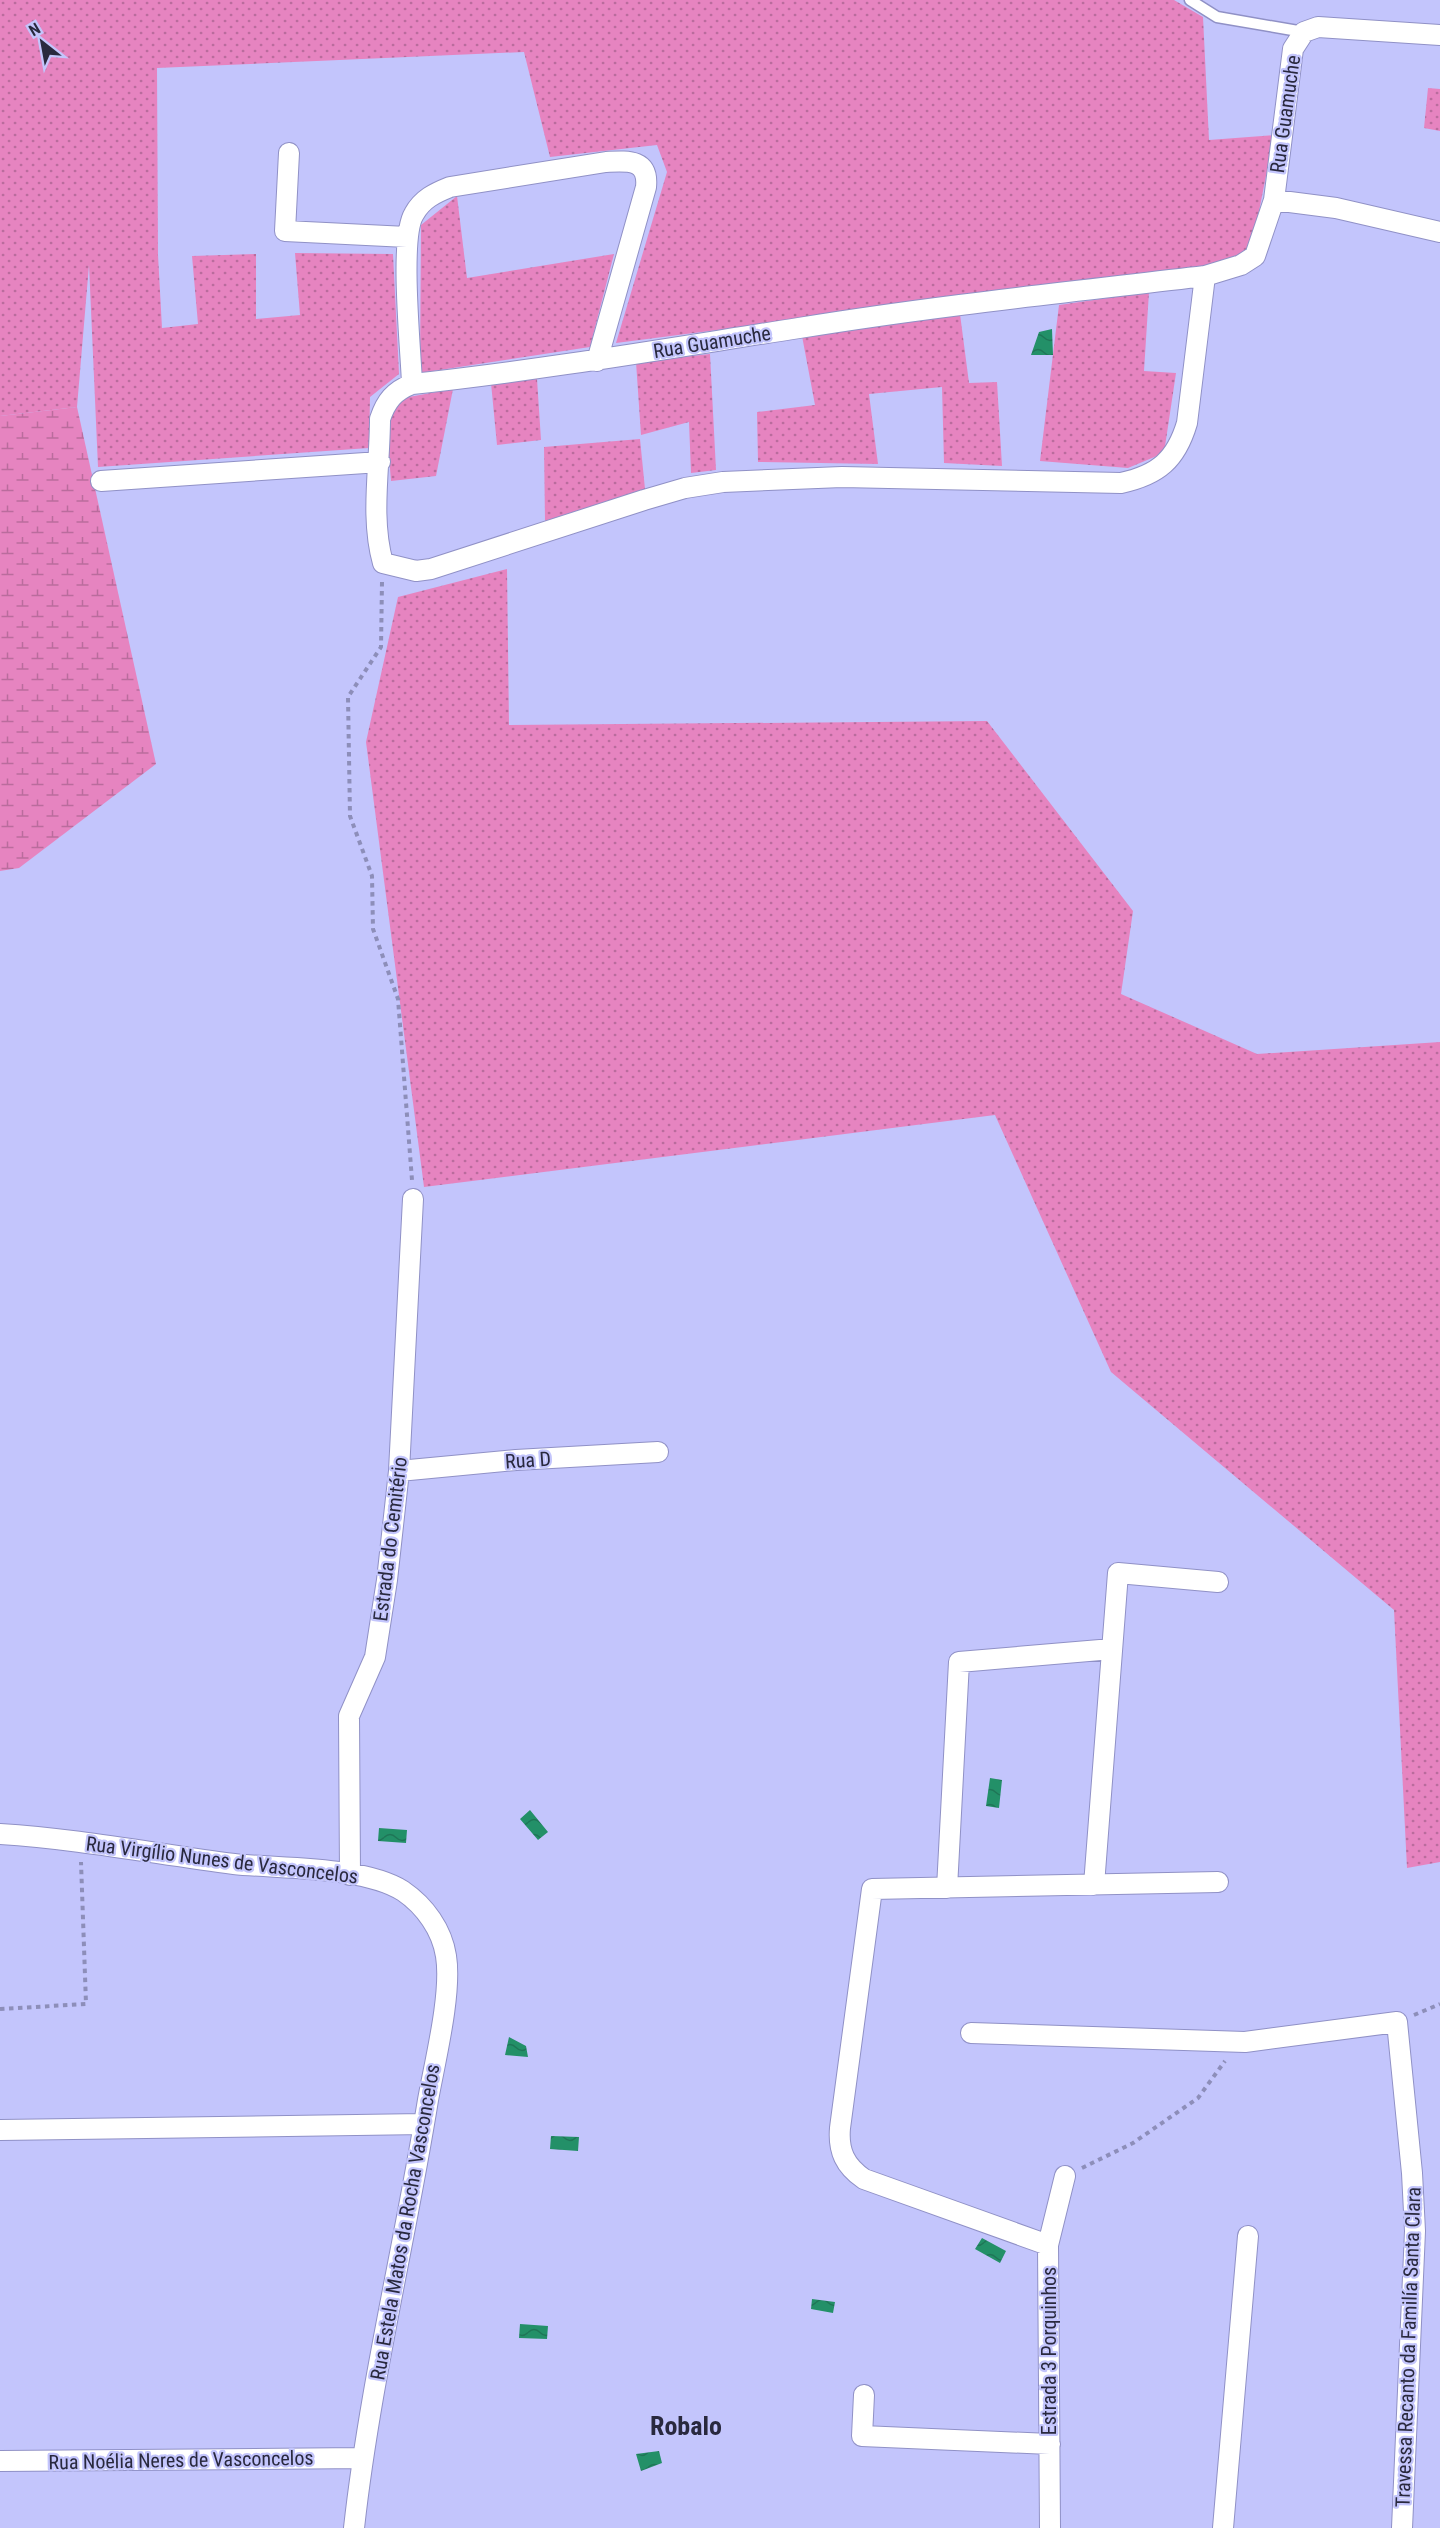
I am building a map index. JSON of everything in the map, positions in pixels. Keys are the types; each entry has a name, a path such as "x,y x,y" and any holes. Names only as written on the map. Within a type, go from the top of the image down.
{"street":[{"path":"1304,32 1318,27 1328,27 1440,35"},
{"name":"Rua Guamuche","path":"382,563 375,525 380,462 380,419 384,406 399,389 412,384 597,361 963,304 1205,276 1240,265 1255,256 1274,200 1293,49 1304,32"},
{"path":"289,153 285,231 408,237"},
{"path":"412,384 408,227 421,204 433,194 450,188 606,162 628,161 636,163 645,173 646,187 597,361"},
{"path":"1274,200 1336,208 1440,232"},
{"path":"382,563 416,571 431,569 644,500 685,488 723,482 842,477 1121,483 1138,480 1157,471 1168,461 1182,438 1187,423 1205,276"},
{"path":"101,481 380,462"},
{"name":"Estrada do Cemitério","path":"350,1875 349,1716 375,1657 387,1580 399,1471 413,1199"},
{"name":"Rua D","path":"399,1471 516,1460 658,1452"},
{"path":"1094,1885 1118,1573 1218,1582"},
{"path":"947,1888 959,1662 1112,1649"},
{"name":"Rua Virgílio Nunes de Vasconcelos","path":"0,1834 80,1842 235,1864 350,1875 387,1883 403,1892 431,1918"},
{"path":"1048,2245 864,2179 846,2163 841,2152 840,2128 872,1889 1218,1882"},
{"name":"Rua Estela Matos da Rocha Vasconcelos","path":"354,2528 362,2458 424,2124 448,1976 442,1939 431,1918"},
{"path":"971,2033 1239,2042 1397,2022"},
{"name":"Travessa Recanto da Familía Santa Clara","path":"1397,2022 1412,2173 1415,2231 1402,2528"},
{"path":"0,2130 424,2124"},
{"name":"Estrada 3 Porquinhos","path":"1050,2528 1048,2245 1065,2176"},
{"path":"1223,2528 1248,2236"},
{"path":"864,2395 862,2436 1050,2444"},
{"name":"Rua Noélia Neres de Vasconcelos","path":"0,2461 362,2458"}],"lane":[{"path":"1190,0 1218,17 1304,32"}],"path":[{"path":"382,563 381,647 348,697 350,816 372,876 373,929 398,999 413,1199"},
{"path":"0,2009 86,2004 80,1842"},
{"path":"1397,2022 1440,2004"},
{"path":"1065,2176 1133,2143 1198,2098 1239,2042"}],"green space":[{"path":"0,0 1174,0 1203,17 1209,140 1274,135 1251,252 1207,267 616,343 667,172 657,145 550,157 524,52 157,68 158,255 162,328 198,324 192,256 256,254 256,319 300,315 295,253 393,254 399,374 370,397 369,448 98,467 89,265 77,407 0,416"},
{"path":"1428,88 1440,89 1440,131 1424,128"},
{"path":"457,196 467,278 614,254 590,347 420,373 421,225"},
{"path":"1149,292 1144,371 1176,373 1164,453 1128,468 1040,461 1059,305"},
{"path":"960,314 969,383 997,382 1002,466 944,463 942,387 869,394 878,464 758,462 757,412 815,405 802,336"},
{"path":"710,354 716,470 691,473 689,422 641,435 636,362"},
{"path":"537,379 541,440 497,445 491,383"},
{"path":"453,389 436,476 391,481 386,419 403,398"},
{"path":"77,407 156,764 19,868 0,871 0,416"},
{"path":"640,439 645,489 545,521 544,447"},
{"path":"507,569 509,725 987,721 1133,911 1121,994 1257,1054 1440,1042 1440,1862 1407,1868 1394,1610 1111,1372 995,1115 424,1187 366,742 398,597"}],"water":[{"path":"1052,329 1053,355 1031,355 1039,332"},
{"path":"990,1778 1002,1780 999,1808 986,1806"},
{"path":"530,1810 548,1832 538,1840 520,1819"},
{"path":"379,1828 407,1830 406,1843 378,1841"},
{"path":"509,2037 526,2046 528,2057 505,2055"},
{"path":"551,2136 579,2137 578,2151 550,2149"},
{"path":"982,2238 1006,2251 1000,2263 975,2249"},
{"path":"812,2299 835,2302 833,2313 811,2309"},
{"path":"520,2324 548,2326 547,2339 519,2338"},
{"path":"659,2451 662,2463 641,2471 636,2454"}],"district":[{"name":"Robalo","path":"686,2426"}]}
